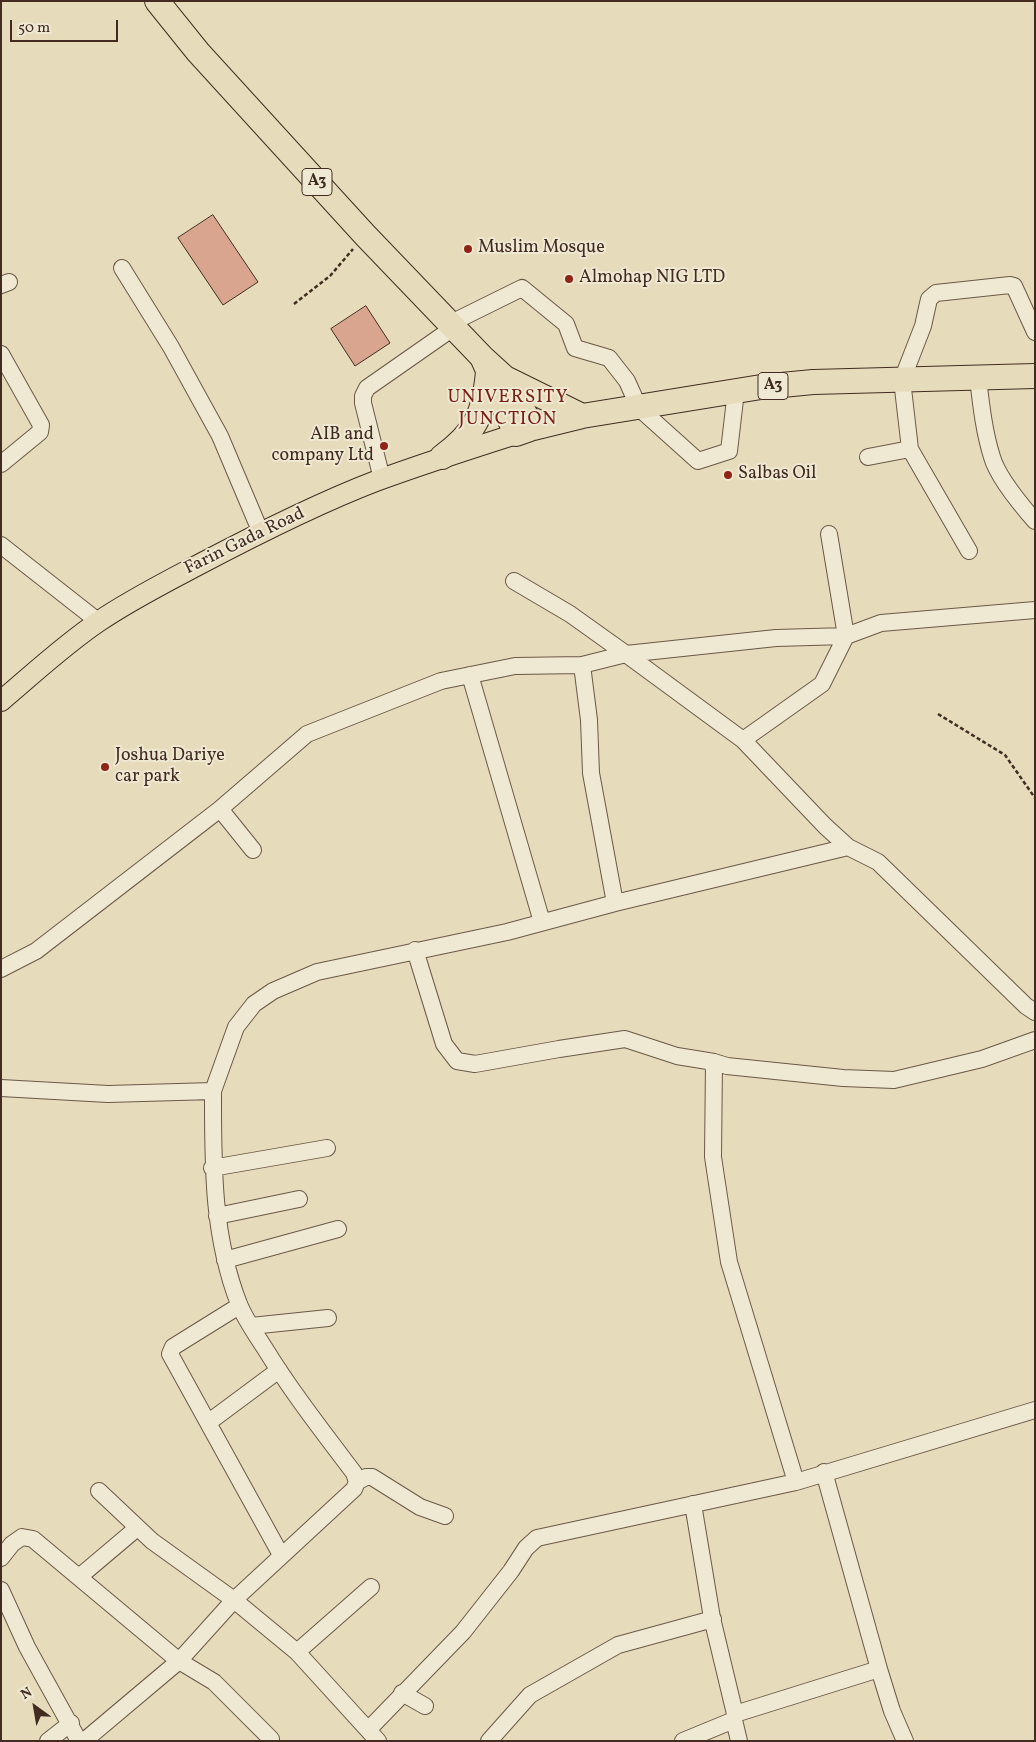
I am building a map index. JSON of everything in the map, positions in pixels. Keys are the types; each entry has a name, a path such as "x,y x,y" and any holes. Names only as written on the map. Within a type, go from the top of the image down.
{"highway":[{"name":"A3","path":"158,1 198,52 365,235 492,369 524,431 582,416 736,391 813,382 1035,376"},
{"name":"A3","path":"492,369 582,416"},
{"path":"442,457 460,444 472,430 479,417 492,369"}],"main road":[{"name":"Farin Gada Road","path":"1,701 44,664 99,622 168,581 300,514 382,479 442,457 524,431"}],"street":[{"path":"122,268 171,347 220,436 261,533"},
{"path":"969,550 910,449 902,380 923,326 929,299 936,293 1014,286 1035,332"},
{"path":"382,479 362,403 367,388 451,326 522,288 566,324 575,348 609,358 627,381 639,408 698,461 729,450 736,391"},
{"path":"1,354 41,425 40,432 1,464"},
{"path":"978,378 983,417 992,459 1027,503 1035,521"},
{"path":"868,457 910,449"},
{"path":"743,740 822,684 846,636 829,534"},
{"path":"1,545 99,622"},
{"path":"514,581 570,614 743,740 825,826 848,847 878,862 1032,1006"},
{"path":"1,970 36,952 220,810 306,734 441,681 515,666 582,665 626,654 776,638 846,636 881,623 1035,610"},
{"path":"582,665 590,720 591,773 615,903"},
{"path":"470,675 542,922"},
{"path":"220,810 253,850"},
{"path":"357,1482 354,1473 300,1402 239,1306 225,1260 217,1216 212,1168 213,1091 236,1026 254,1004 273,991 317,972 507,932 615,903 848,847"},
{"path":"415,950 444,1044 456,1061 475,1064 559,1048 625,1039 676,1056 727,1066 843,1078 894,1080 982,1059 1035,1040"},
{"path":"714,1062 713,1157 729,1262 796,1482"},
{"path":"1,1088 108,1094 213,1091"},
{"path":"212,1168 327,1148"},
{"path":"217,1216 299,1199"},
{"path":"225,1260 338,1229"},
{"path":"239,1306 170,1350 170,1354 281,1555"},
{"path":"251,1326 328,1318"},
{"path":"209,1422 279,1370"},
{"path":"99,1491 137,1528 234,1600 297,1652 373,1735 402,1694 463,1632 511,1571 526,1548 537,1538 796,1482 1035,1410"},
{"path":"824,1472 879,1669 892,1711 905,1741"},
{"path":"84,1741 180,1660 234,1600 354,1489 357,1482 366,1477 372,1477 420,1507 445,1516"},
{"path":"693,1504 713,1619 740,1741"},
{"path":"79,1577 137,1528"},
{"path":"1,1558 12,1544 22,1537 33,1539 180,1660 214,1682 271,1739"},
{"path":"297,1652 371,1587"},
{"path":"1,1590 27,1647 71,1723 79,1741"},
{"path":"489,1741 530,1695 618,1645 713,1619"},
{"path":"683,1741 734,1717 879,1669"},
{"path":"402,1694 425,1706"},
{"path":"48,1741 71,1723"}],"path":[{"path":"294,304 330,276 365,235"},
{"path":"938,714 1005,755 1035,798"}],"building":[{"path":"213,215 258,282 223,305 178,238"},
{"path":"366,306 390,343 355,366 331,329"}],"place":[{"name":"Muslim Mosque","path":"468,249"},
{"name":"Almohap NIG LTD","path":"569,279"},
{"name":"AIB and company Ltd","path":"384,446"},
{"name":"Salbas Oil","path":"728,475"},
{"name":"Joshua Dariye car park","path":"105,767"}],"district":[{"name":"UNIVERSITY JUNCTION","path":"508,410"}]}
